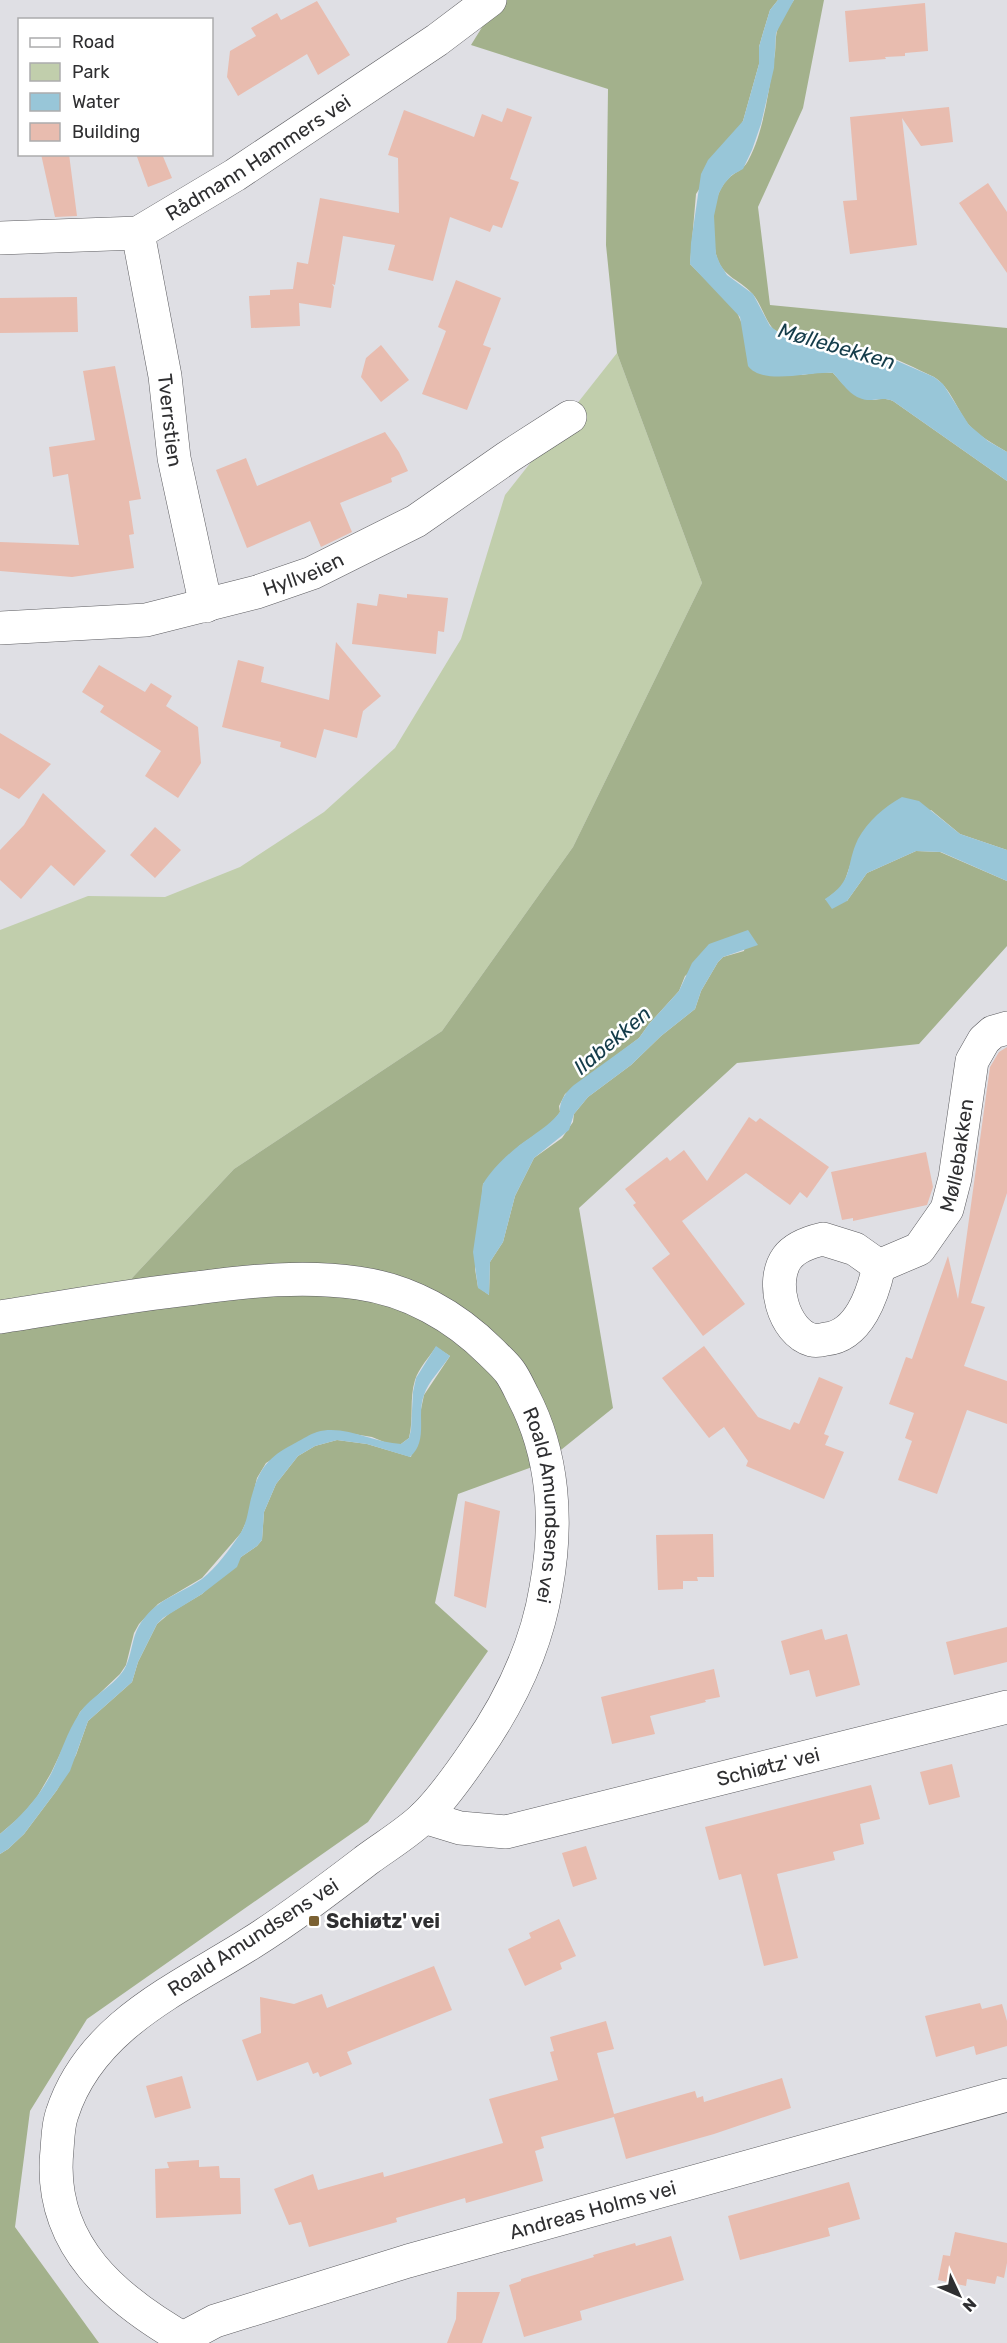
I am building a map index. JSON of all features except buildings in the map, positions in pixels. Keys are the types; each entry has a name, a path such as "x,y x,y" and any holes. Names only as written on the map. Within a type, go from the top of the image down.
{"street":[{"name":"Rådmann Hammers vei","path":"0,238 138,234 235,175 437,40 490,0"},
{"name":"Tverrstien","path":"138,234 165,376 174,458 206,606"},
{"name":"Hyllveien","path":"0,628 146,620 257,592 312,573 416,521 570,417"},
{"name":"Møllebakken","path":"879,1266 918,1249 937,1226 947,1209 955,1178 972,1061 984,1040 993,1032 1007,1028"},
{"name":"Roald Amundsens vei","path":"0,1317 238,1282 301,1279 356,1282 410,1297 436,1310 476,1338 510,1371 532,1413 546,1462 553,1503 552,1557 541,1617 533,1645 499,1717 461,1773 424,1817 308,1905 251,1943 185,1981 129,2019 95,2052 72,2088 60,2118 55,2167 58,2197 73,2240 94,2271 119,2294 152,2320 187,2341"},
{"name":"Schiøtz' vei","path":"424,1817 460,1828 506,1832 1007,1707"},
{"name":"Andreas Holms vei","path":"187,2341 215,2321 408,2261 1007,2095"}],"green space":[{"path":"499,0 778,0 770,10 763,33 759,47 759,64 743,121 696,194 690,264 736,310 742,324 802,375 833,373 851,391 861,397 893,401 1007,481 1007,850 960,834 931,810 859,839 843,886 825,900 847,901 867,873 916,851 940,852 1007,881 1007,946 919,1044 737,1063 579,1208 613,1408 546,1462 458,1494 435,1603 488,1651 368,1822 87,2019 30,2111 15,2227 99,2343 0,2343 0,1854 24,1834 57,1790 76,1755 88,1721 132,1682 138,1662 157,1624 170,1613 202,1594 262,1540 264,1512 276,1484 298,1456 315,1446 337,1440 367,1444 411,1457 424,1395 450,1356 436,1347 419,1371 413,1387 409,1438 401,1444 389,1444 372,1437 341,1432 318,1432 266,1463 257,1478 247,1520 241,1533 202,1578 158,1604 139,1624 134,1633 126,1665 120,1674 80,1712 37,1797 21,1816 0,1834 0,1309 119,1292 234,1169 442,1031 573,847 702,583 617,353 606,245 608,89 471,45","holes":["748,931 744,951 723,957 701,991 695,1009 661,1036 631,1065 588,1097 574,1114 573,1122 562,1138 534,1158 515,1196 503,1242 490,1262 489,1295 478,1287 475,1269 483,1184 519,1146 552,1123 560,1112 559,1106 565,1094 639,1038 679,991 685,976 735,936"]},
{"path":"794,0 824,0 803,108 758,207 770,305 1007,328 1007,452 968,424 949,392 934,377 899,360 874,354 841,352 818,344 797,330 778,332 773,329 755,297 728,274 719,262 713,235 715,204 722,186 746,164 758,137 765,112 778,27"},
{"path":"617,353 702,583 573,847 442,1031 234,1169 119,1292 0,1309 0,930 88,896 165,897 240,867 324,812 395,748 461,639 505,495"}],"water":[{"path":"778,0 794,0 776,33 774,68 761,124 743,169 732,175 719,193 714,216 716,254 720,264 727,275 753,294 770,326 778,332 797,330 817,346 888,357 934,377 943,384 969,425 988,441 1007,452 1007,481 893,401 857,397 833,373 776,376 755,372 748,366 740,317 690,264 701,174 708,160 743,121 759,64 759,47 763,33 770,10"},
{"path":"902,797 919,801 960,834 1007,850 1007,881 941,852 916,851 867,873 847,901 832,909 825,899 845,879 862,832 877,815"},
{"path":"748,930 758,945 723,957 701,991 695,1009 661,1036 631,1065 588,1097 574,1114 569,1130 534,1158 515,1196 503,1242 490,1262 489,1295 478,1288 473,1252 483,1184 487,1177 511,1152 557,1116 564,1097 574,1085 639,1038 679,991 692,963 709,944"},
{"path":"436,1346 450,1356 426,1390 421,1411 421,1435 416,1450 410,1457 367,1444 337,1440 315,1446 298,1456 276,1484 264,1512 262,1540 241,1557 237,1567 157,1624 138,1662 132,1682 88,1721 70,1771 24,1834 0,1854 0,1834 23,1813 42,1789 71,1728 84,1707 122,1673 141,1622 158,1604 207,1575 236,1540 245,1525 255,1485 267,1463 280,1452 307,1437 327,1430 338,1430 401,1444 409,1438 411,1430 416,1378"}],"place":[{"name":"Schiøtz' vei","path":"314,1921"}],"water label":[{"name":"Møllebekken","path":"837,346"},
{"name":"Ilabekken","path":"612,1040"}]}
